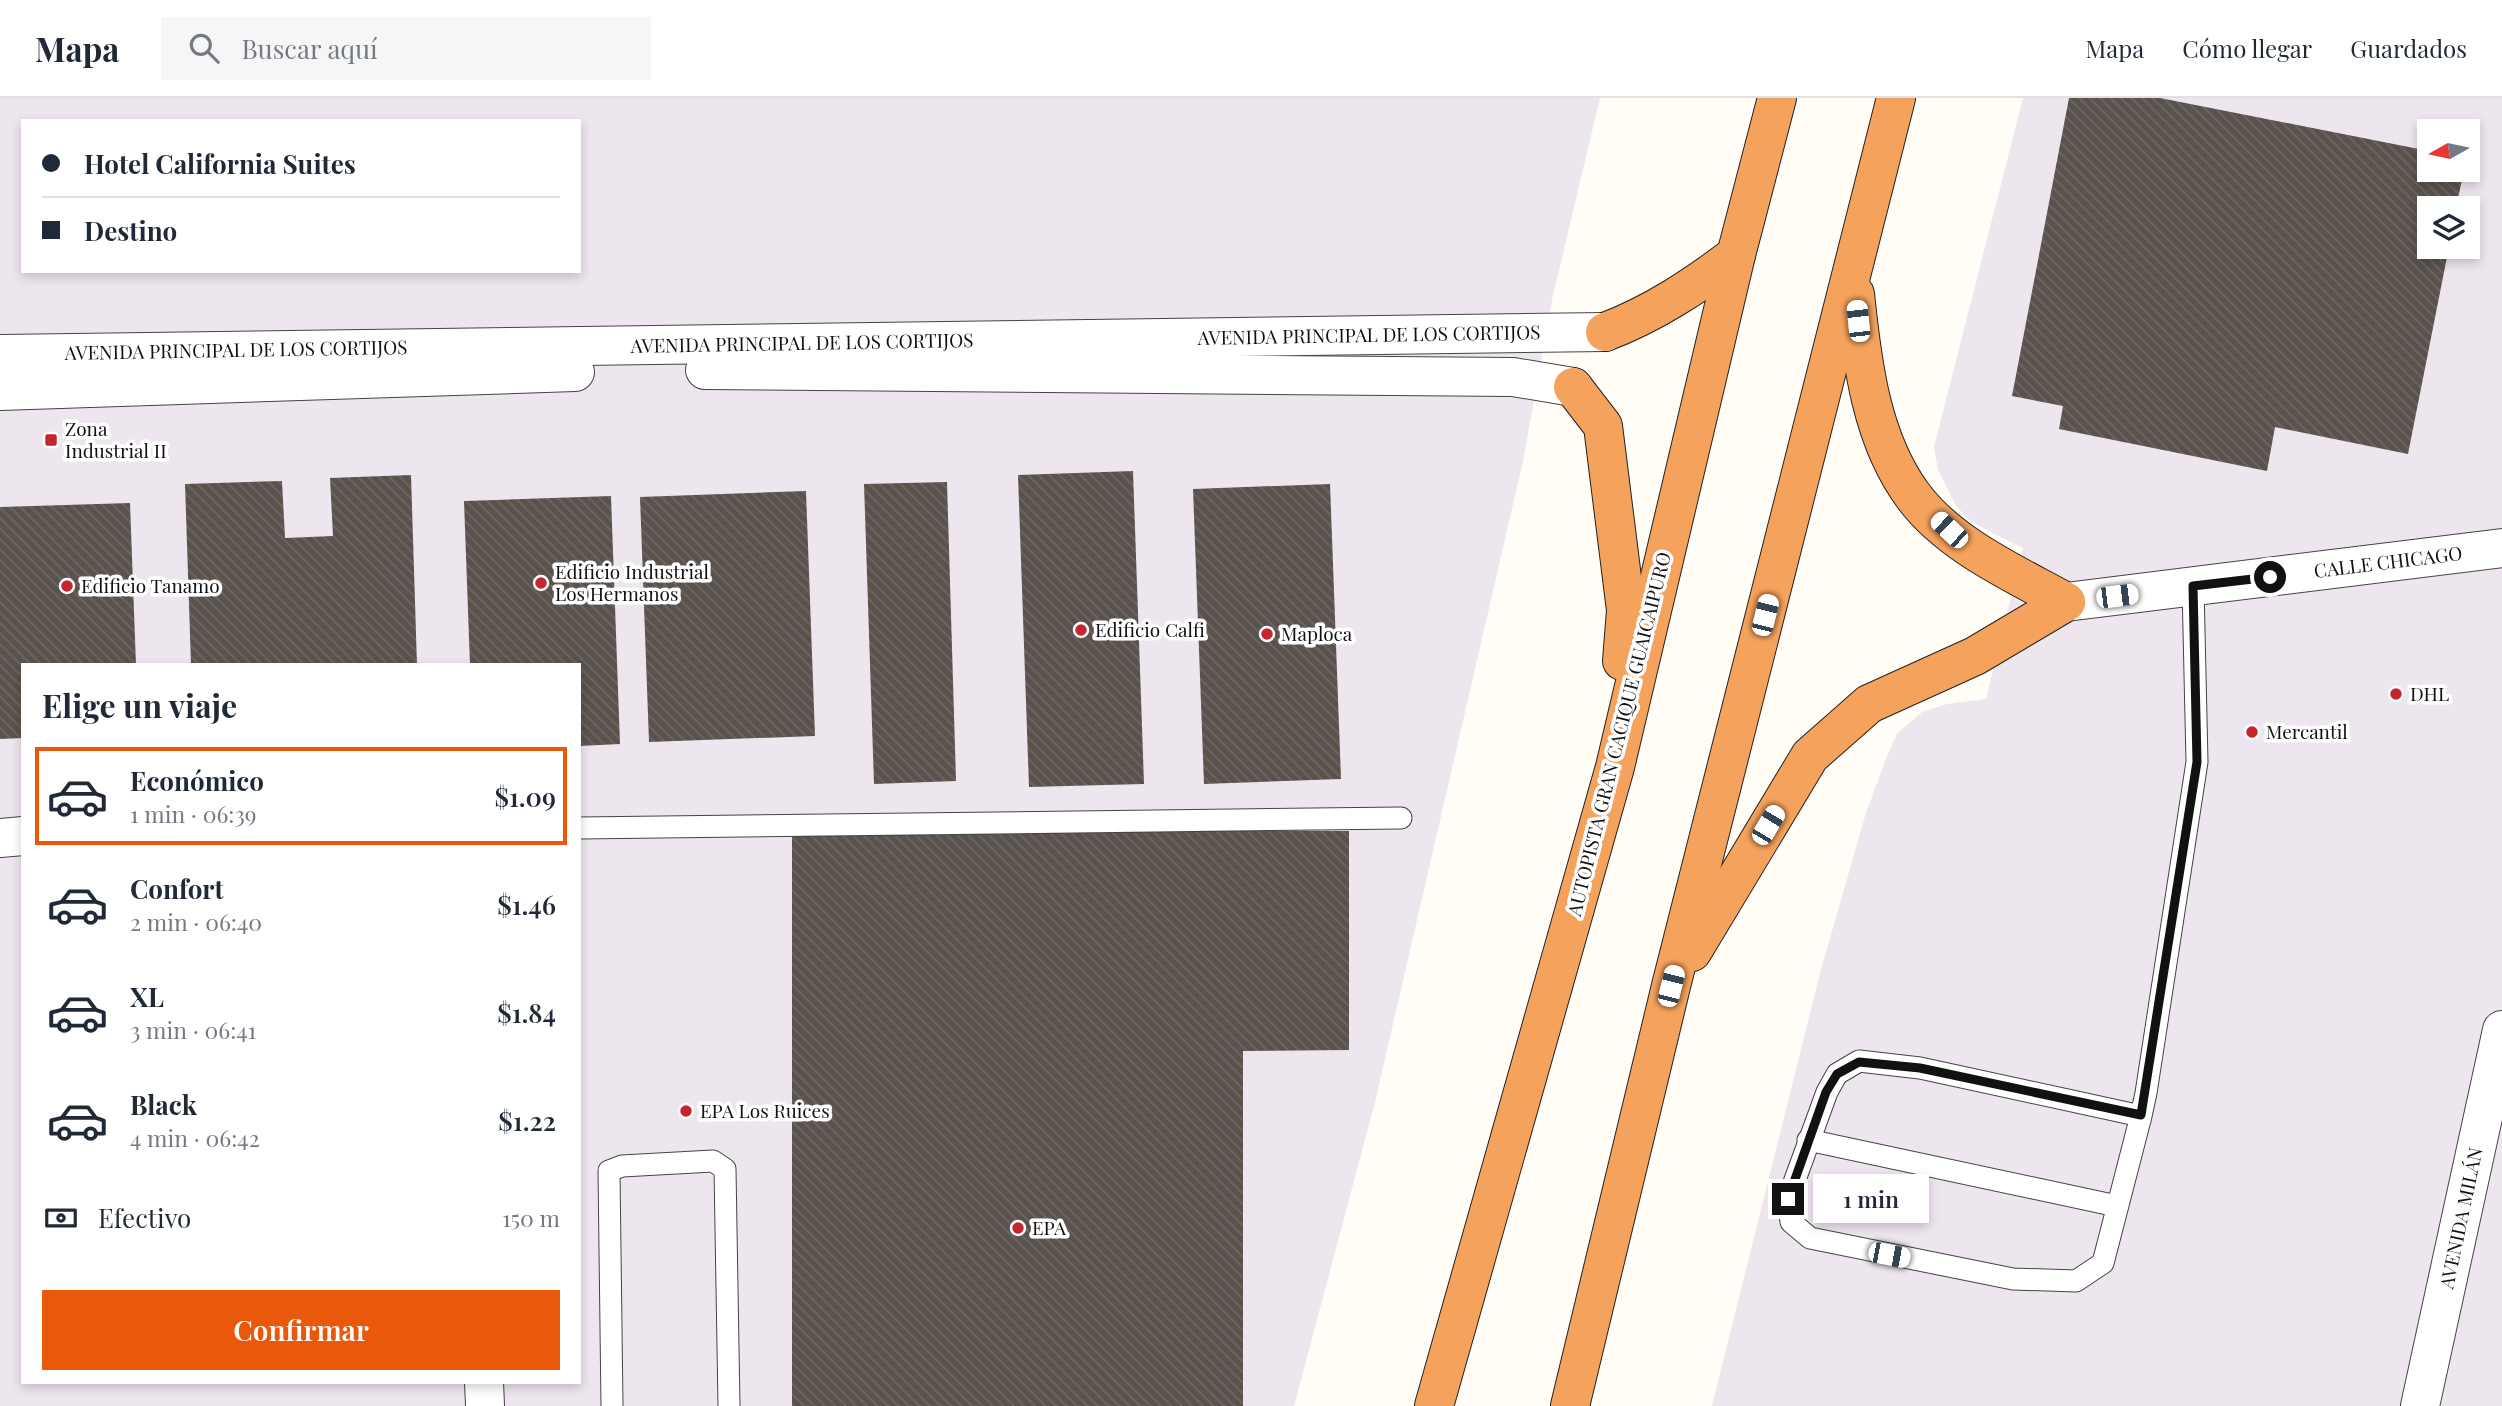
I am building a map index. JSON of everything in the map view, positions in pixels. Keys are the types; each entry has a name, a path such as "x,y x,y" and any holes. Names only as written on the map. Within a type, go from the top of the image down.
{"highway":[{"name":"AUTOPISTA GRAN CACIQUE GUAICAIPURO","path":"1434,1406 1615,767 1736,256 1777,98"},
{"path":"1570,1406 1671,986 1896,98"},
{"path":"1605,332 1639,320 1697,285 1736,256"},
{"path":"1852,272 1863,371 1890,459 1914,498 1949,530 1992,561 2066,603"},
{"path":"1573,387 1602,426 1626,610 1615,767"},
{"path":"1671,986 1810,756 1869,704 1975,656 2066,603"}],"street":[{"name":"AVENIDA PRINCIPAL DE LOS CORTIJOS","path":"0,354 1605,332"},
{"name":"AVENIDA PRINCIPAL DE LOS CORTIJOS","path":"0,391 645,369 1513,377 1573,387"},
{"name":"CALLE CHICAGO","path":"2066,603 2502,548"},
{"path":"0,838 21,836"},
{"name":"AVENIDA MILÁN","path":"2420,1406 2502,1030"},
{"path":"484,1384 485,1406"}],"lane":[{"path":"2141,1115 1920,1068 1859,1062 1837,1074 1808,1140 1788,1199 1791,1222 1810,1237 1864,1251 2013,1279 2076,1281 2103,1263 2141,1115 2197,762 2193,586"},
{"path":"581,828 1401,818"},
{"path":"1808,1140 2117,1206"},
{"path":"611,1406 608,1171 622,1166 713,1161 724,1169 729,1406"}],"shaded area":[{"path":"0,98 1600,98 1552,300 1523,461 1375,1102 1294,1406 0,1406"},
{"path":"2023,98 2502,98 2502,1406 1712,1406 1820,973 1865,816 1897,734 1922,712 1947,704 1986,699 2023,548 1971,522 1956,506 1938,470 1934,447"}],"building":[{"path":"2069,98 2160,98 2417,149 2417,182 2461,182 2459,196 2417,196 2417,259 2447,259 2408,454 2275,427 2267,471 2059,429 2063,406 2012,396"},
{"name":"Edificio Calfi","path":"1133,471 1144,784 1029,787 1018,475"},
{"path":"411,475 417,663 191,663 185,484 282,481 285,538 333,536 330,478"},
{"path":"947,482 956,781 874,784 864,484"},
{"name":"Maploca","path":"1330,484 1341,779 1204,784 1193,489"},
{"path":"806,491 815,736 649,742 640,497"},
{"name":"Edificio Industrial Los Hermanos","path":"611,496 620,744 581,746 581,663 470,663 464,501"},
{"name":"Edificio Tanamo","path":"130,503 136,663 21,663 21,738 0,739 0,507"},
{"name":"EPA","path":"792,830 1349,831 1349,1050 1243,1051 1243,1406 792,1406"}],"place":[{"name":"Zona Industrial II","path":"51,440"},
{"name":"Edificio Industrial Los Hermanos","path":"541,583"},
{"name":"Edificio Tanamo","path":"67,586"},
{"name":"Edificio Calfi","path":"1081,630"},
{"name":"Maploca","path":"1267,634"},
{"name":"DHL","path":"2396,694"},
{"name":"Mercantil","path":"2252,732"},
{"name":"EPA Los Ruices","path":"686,1111"},
{"name":"EPA","path":"1018,1228"}],"route":[{"path":"1788,1199 1826,1092 1837,1074 1859,1062 1920,1068 2141,1115 2197,762 2193,586 2270,577"}]}
